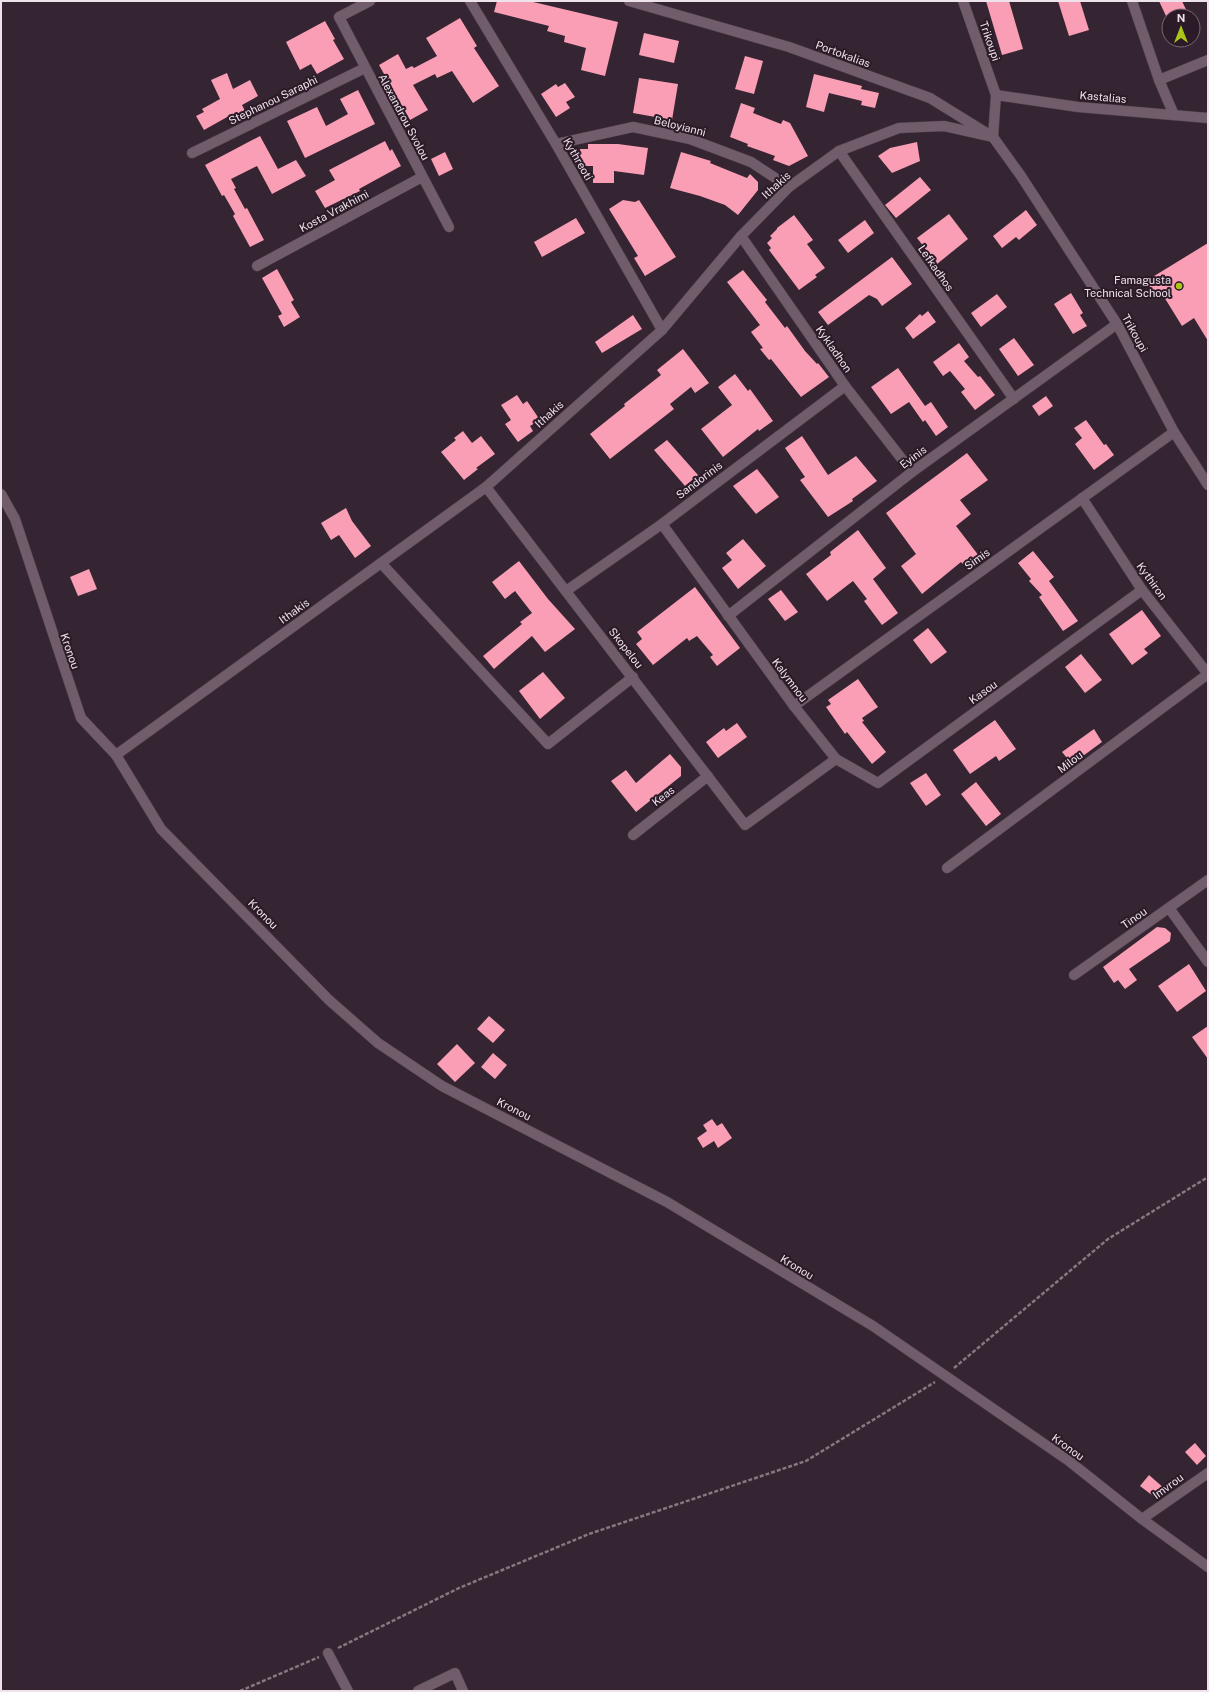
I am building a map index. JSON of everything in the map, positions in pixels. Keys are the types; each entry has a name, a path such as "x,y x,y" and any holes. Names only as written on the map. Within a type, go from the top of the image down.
{"street":[{"name":"Alexandrou Svolou","path":"370,1 339,17 449,227"},
{"name":"Kythreoti","path":"470,1 556,144 662,330"},
{"name":"Portokalias","path":"629,1 644,2 789,47 930,98 993,137 1021,176"},
{"name":"Trikoupi","path":"963,1 996,95 993,137"},
{"path":"1132,1 1159,80 1174,115"},
{"path":"1159,80 1208,60"},
{"name":"Stephanou Saraphi","path":"192,154 365,68"},
{"name":"Kastalias","path":"996,95 1078,107 1208,118"},
{"name":"Ithakis","path":"116,755 486,487 662,330 741,236 789,187 839,151 899,128 944,126 993,137"},
{"name":"Beloyianni","path":"556,144 633,127 690,139 751,162 789,187"},
{"name":"Lefkadhos","path":"839,151 1014,399"},
{"name":"Trikoupi","path":"1021,176 1117,324 1174,432 1208,485"},
{"name":"Kosta Vrakhimi","path":"257,266 422,177"},
{"name":"Kykladhon","path":"741,236 845,386 912,472"},
{"name":"Eyinis","path":"728,616 912,472 1117,324"},
{"name":"Sandorinis","path":"566,591 662,524 845,386"},
{"name":"Simis","path":"794,706 1174,432"},
{"name":"Skopelou","path":"486,487 746,826 836,758"},
{"name":"Kronou","path":"1,494 14,519 80,718 116,755 162,829 330,1000 378,1042 442,1086 667,1202 873,1326 1069,1461 1142,1520 1208,1567"},
{"name":"Kythiron","path":"1082,498 1142,590 1208,674"},
{"name":"Kalymnou","path":"662,524 794,706 836,758"},
{"path":"381,563 548,744 633,677"},
{"name":"Kasou","path":"836,758 878,783 1142,590"},
{"name":"Milou","path":"947,868 1208,674"},
{"name":"Keas","path":"634,835 708,776"},
{"name":"Tinou","path":"1074,975 1208,880"},
{"path":"1169,908 1208,962"},
{"name":"Imvrou","path":"1142,1520 1208,1473"},
{"path":"328,1653 348,1691"},
{"path":"418,1691 455,1673 464,1691"}],"path":[{"path":"240,1691 328,1653 459,1588 589,1534 806,1461 945,1376 1108,1239 1208,1177"}],"building":[{"path":"497,1 529,1 618,22 605,76 581,70 586,48 564,42 565,36 547,31 549,26 494,12"},
{"path":"986,1 1009,1 1023,49 1002,55"},
{"path":"1058,1 1080,1 1089,30 1069,36"},
{"path":"1159,1 1182,1 1185,8 1162,8"},
{"path":"460,18 477,46 474,48 499,86 473,103 452,71 437,78 435,74 413,85 428,110 410,120 379,65 398,54 406,69 412,66 414,68 437,56 426,38"},
{"path":"325,21 335,39 333,40 344,59 317,74 311,64 300,70 286,42"},
{"path":"644,33 679,41 674,63 639,55"},
{"path":"745,56 763,61 754,94 735,89"},
{"path":"227,73 233,89 250,80 258,96 242,105 245,111 231,119 229,116 204,130 196,116 204,112 202,109 220,99 211,80"},
{"path":"814,74 862,86 861,89 879,93 875,108 861,105 862,101 829,93 824,112 806,107"},
{"path":"639,78 678,84 672,120 633,113"},
{"path":"565,83 575,97 566,102 570,108 556,117 541,94 556,84 558,87"},
{"path":"358,90 375,124 305,158 287,121 317,107 326,126 348,114 340,99"},
{"path":"741,103 755,108 753,113 781,124 783,120 790,123 808,156 789,166 773,160 775,156 747,146 748,144 730,137"},
{"path":"260,136 278,169 296,160 306,176 272,194 257,166 231,179 236,188 234,189 245,209 247,208 264,240 250,247 233,216 235,214 224,195 222,196 205,165"},
{"path":"385,141 390,151 392,149 401,166 359,189 360,191 325,208 315,191 335,180 329,170"},
{"path":"917,142 920,161 892,173 878,156 890,148"},
{"path":"588,144 618,144 648,148 644,175 614,171 614,183 593,183 593,166 580,166 580,149 588,149"},
{"path":"445,152 453,169 439,176 431,159"},
{"path":"681,152 711,161 710,163 747,178 750,174 758,182 758,190 738,215 725,205 700,196 670,188"},
{"path":"920,177 931,190 896,218 885,205"},
{"path":"623,200 635,202 639,200 676,257 645,276 634,258 638,256 609,209"},
{"path":"1026,210 1037,225 1019,240 1016,237 1002,248 993,236"},
{"path":"949,214 968,239 937,264 917,238"},
{"path":"794,215 813,240 807,244 825,268 815,275 817,277 799,290 769,250 771,248 767,243 772,238 770,236 777,228"},
{"path":"576,218 585,233 542,257 534,242"},
{"path":"865,220 874,233 848,253 838,240"},
{"name":"Famagusta Technical School","path":"1208,243 1208,341 1194,318 1182,326 1161,292 1155,295 1146,281"},
{"path":"892,257 912,284 882,306 877,299 869,295 828,325 818,312"},
{"path":"277,269 294,300 291,302 300,317 284,327 278,316 282,314 262,278"},
{"path":"743,270 767,300 765,302 785,328 787,326 805,351 817,364 818,363 829,377 801,397 771,359 769,360 760,349 763,348 751,332 760,325 727,282"},
{"path":"1071,293 1083,313 1080,315 1087,326 1073,334 1054,304"},
{"path":"997,294 1007,307 981,327 971,313"},
{"path":"928,311 936,322 913,339 905,328 920,314 922,316"},
{"path":"633,315 642,329 602,353 595,342"},
{"path":"1014,338 1034,365 1018,376 999,349"},
{"path":"959,343 969,357 964,361 978,377 980,376 995,395 975,410 961,392 965,389 950,371 943,376 933,362"},
{"path":"683,349 709,383 695,393 691,387 670,404 674,409 610,459 590,434 625,406 624,404 661,375 657,370"},
{"path":"898,368 925,406 931,402 948,427 936,436 925,420 923,422 909,402 891,414 871,387"},
{"path":"735,374 748,391 750,389 773,421 759,431 758,429 723,457 701,429 732,405 718,387"},
{"path":"517,395 523,404 527,401 540,420 530,426 533,431 518,442 505,424 511,420 501,405"},
{"path":"1046,396 1053,406 1039,416 1032,406"},
{"path":"1086,420 1104,445 1106,444 1114,455 1094,470 1075,444 1082,438 1074,428"},
{"path":"463,431 472,443 481,436 495,454 476,468 478,469 464,480 441,452 456,440 454,438"},
{"path":"802,436 828,475 856,456 877,481 852,499 853,501 828,517 800,480 805,477 785,448"},
{"path":"667,440 698,475 685,486 654,450"},
{"path":"967,453 988,480 960,500 971,514 956,526 979,556 965,566 961,562 922,594 901,566 916,554 886,513"},
{"path":"757,469 779,497 756,514 733,486"},
{"path":"346,508 352,521 371,546 355,558 339,535 331,540 321,523"},
{"path":"858,530 886,568 873,579 898,613 882,625 864,601 867,599 853,581 827,601 806,574 831,555 830,552"},
{"path":"743,539 766,566 738,589 722,568 732,560 726,553"},
{"path":"1033,551 1054,577 1049,581 1078,621 1063,631 1039,597 1042,595 1029,581 1031,579 1018,563"},
{"path":"519,561 548,599 575,629 545,652 532,636 494,669 483,656 522,624 520,622 532,613 515,591 505,599 492,582"},
{"path":"89,569 97,589 78,596 70,577"},
{"path":"695,587 740,648 717,666 710,657 713,655 697,636 689,641 687,638 653,665 636,644 642,639 637,632"},
{"path":"781,590 798,612 785,621 768,599"},
{"path":"1142,610 1161,636 1144,649 1148,653 1132,665 1109,634"},
{"path":"928,628 947,652 931,664 913,640"},
{"path":"1081,654 1102,680 1085,693 1065,667"},
{"path":"543,672 565,698 540,719 519,691"},
{"path":"858,679 878,707 862,718 864,721 862,722 886,752 872,764 847,732 845,734 826,707 831,704 828,700"},
{"path":"995,720 1016,749 999,761 996,756 970,774 953,750"},
{"path":"737,723 747,737 718,758 706,742 724,728 726,731"},
{"path":"1094,729 1102,742 1072,764 1062,752"},
{"path":"670,754 681,767 681,776 636,812 611,781 626,770 636,783"},
{"path":"926,773 941,795 926,806 910,783"},
{"path":"976,782 1001,814 986,826 961,794"},
{"path":"1157,927 1165,928 1171,933 1170,941 1129,969 1137,980 1125,989 1118,980 1114,983 1103,967"},
{"path":"1189,964 1206,991 1177,1012 1158,986"},
{"path":"489,1016 505,1030 493,1043 477,1029"},
{"path":"1208,1026 1208,1059 1192,1037"},
{"path":"457,1044 475,1063 455,1082 437,1064"},
{"path":"493,1053 507,1065 495,1079 481,1067"},
{"path":"712,1119 717,1126 722,1123 732,1138 718,1148 714,1141 703,1148 697,1138 707,1131 703,1125"},
{"path":"1195,1443 1206,1456 1197,1465 1185,1452"},
{"path":"1149,1475 1165,1489 1157,1499 1140,1486"}],"place":[{"name":"Famagusta Technical School","path":"1179,286"}]}
